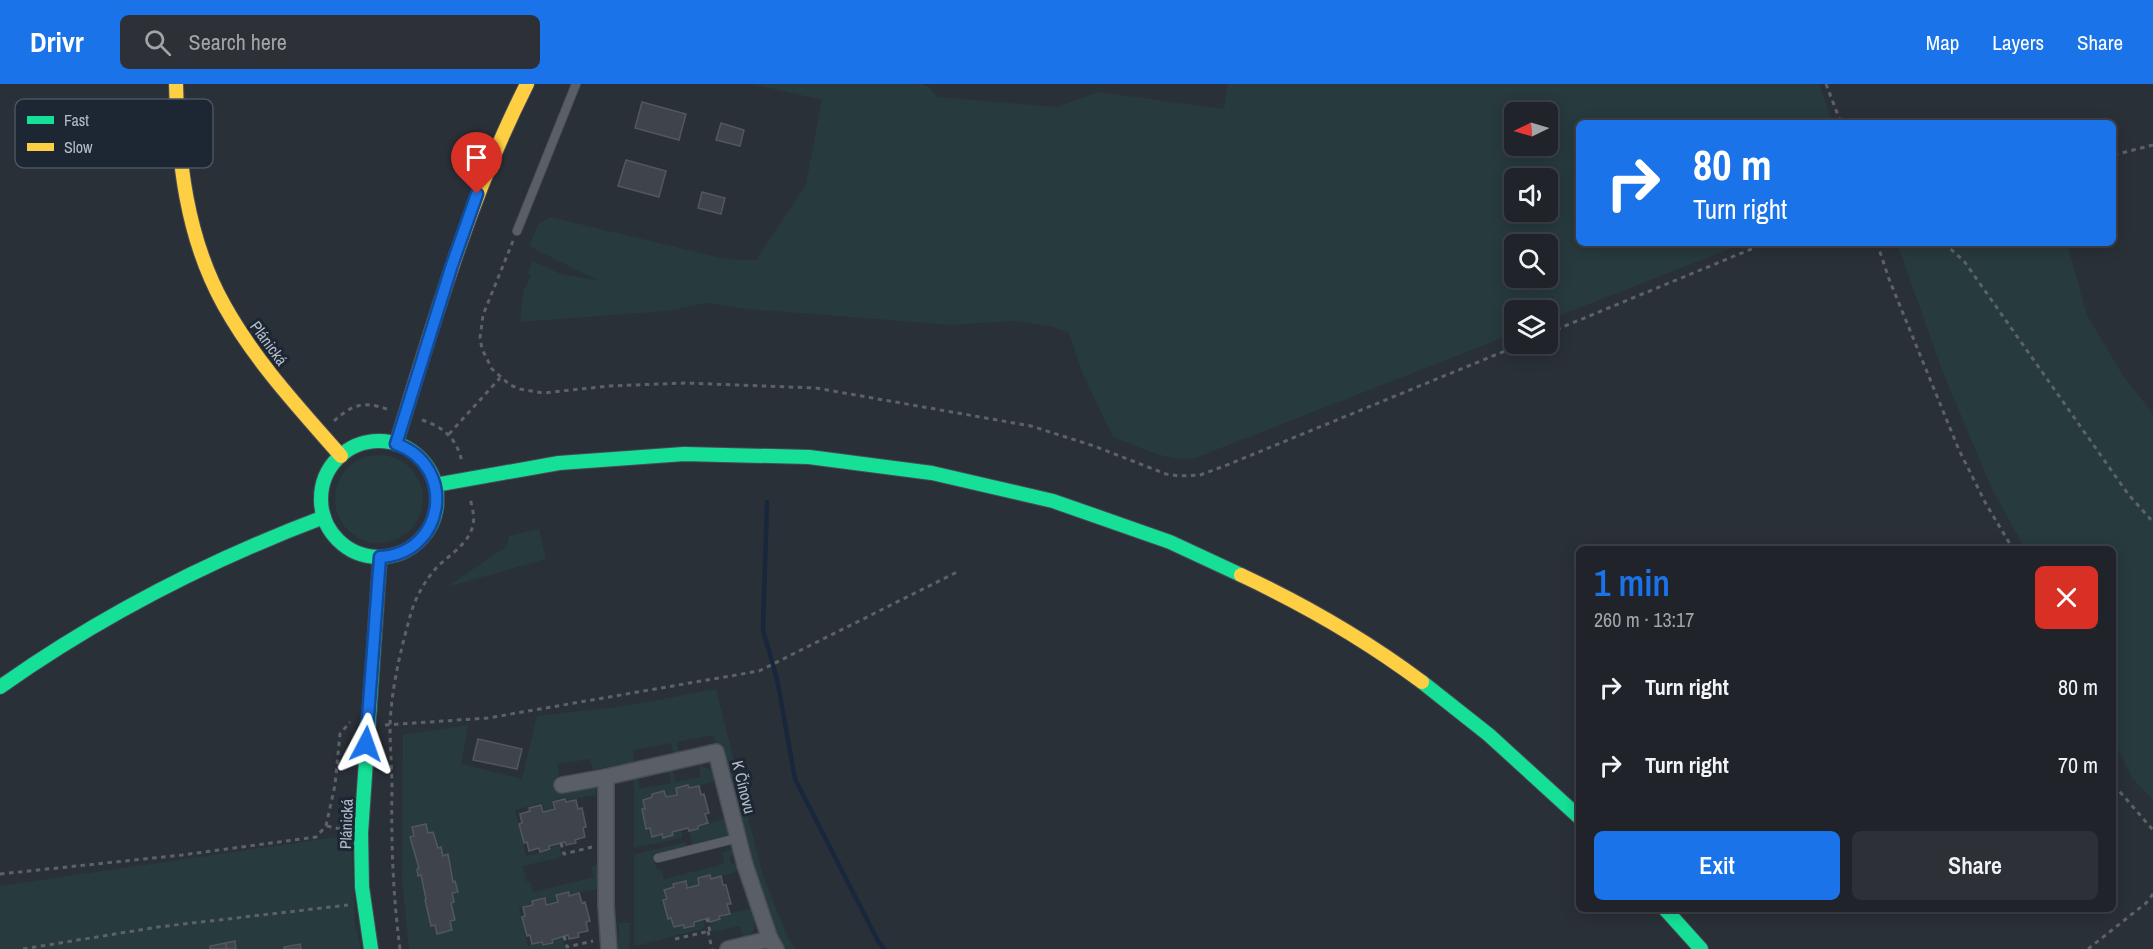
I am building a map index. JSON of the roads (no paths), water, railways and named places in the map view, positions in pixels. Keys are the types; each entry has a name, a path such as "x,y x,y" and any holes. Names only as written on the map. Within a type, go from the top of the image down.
{"main road":[{"name":"Plánická","path":"176,84 177,99"},
{"path":"396,444 472,207 493,154 527,84"},
{"name":"Plánická","path":"181,168 187,207 205,267 221,301 260,360 341,456"},
{"path":"369,442 396,444 421,459 431,474 435,485 435,509 430,527 423,537 403,552 380,557 362,554 345,546 333,534 324,517 322,487 329,470 341,456 354,447 369,442"},
{"path":"435,485 531,466 604,457 681,453 756,453 844,459 912,469 985,483 1057,502 1123,524 1201,555 1264,585 1347,631 1410,673 1474,721 1576,814"},
{"path":"0,687 78,634 163,586 234,552 324,517"},
{"name":"Plánická","path":"371,949 364,903 361,833 380,557"},
{"path":"1668,912 1701,949"}],"street":[{"name":"K Čínovu","path":"562,785 716,752 760,916 773,944 728,949"},
{"path":"605,944 606,777"}],"lane":[{"path":"517,231 576,84"},
{"path":"658,858 738,838"}],"waterway":[{"path":"767,502 763,630 777,679 795,779 884,949"}]}
